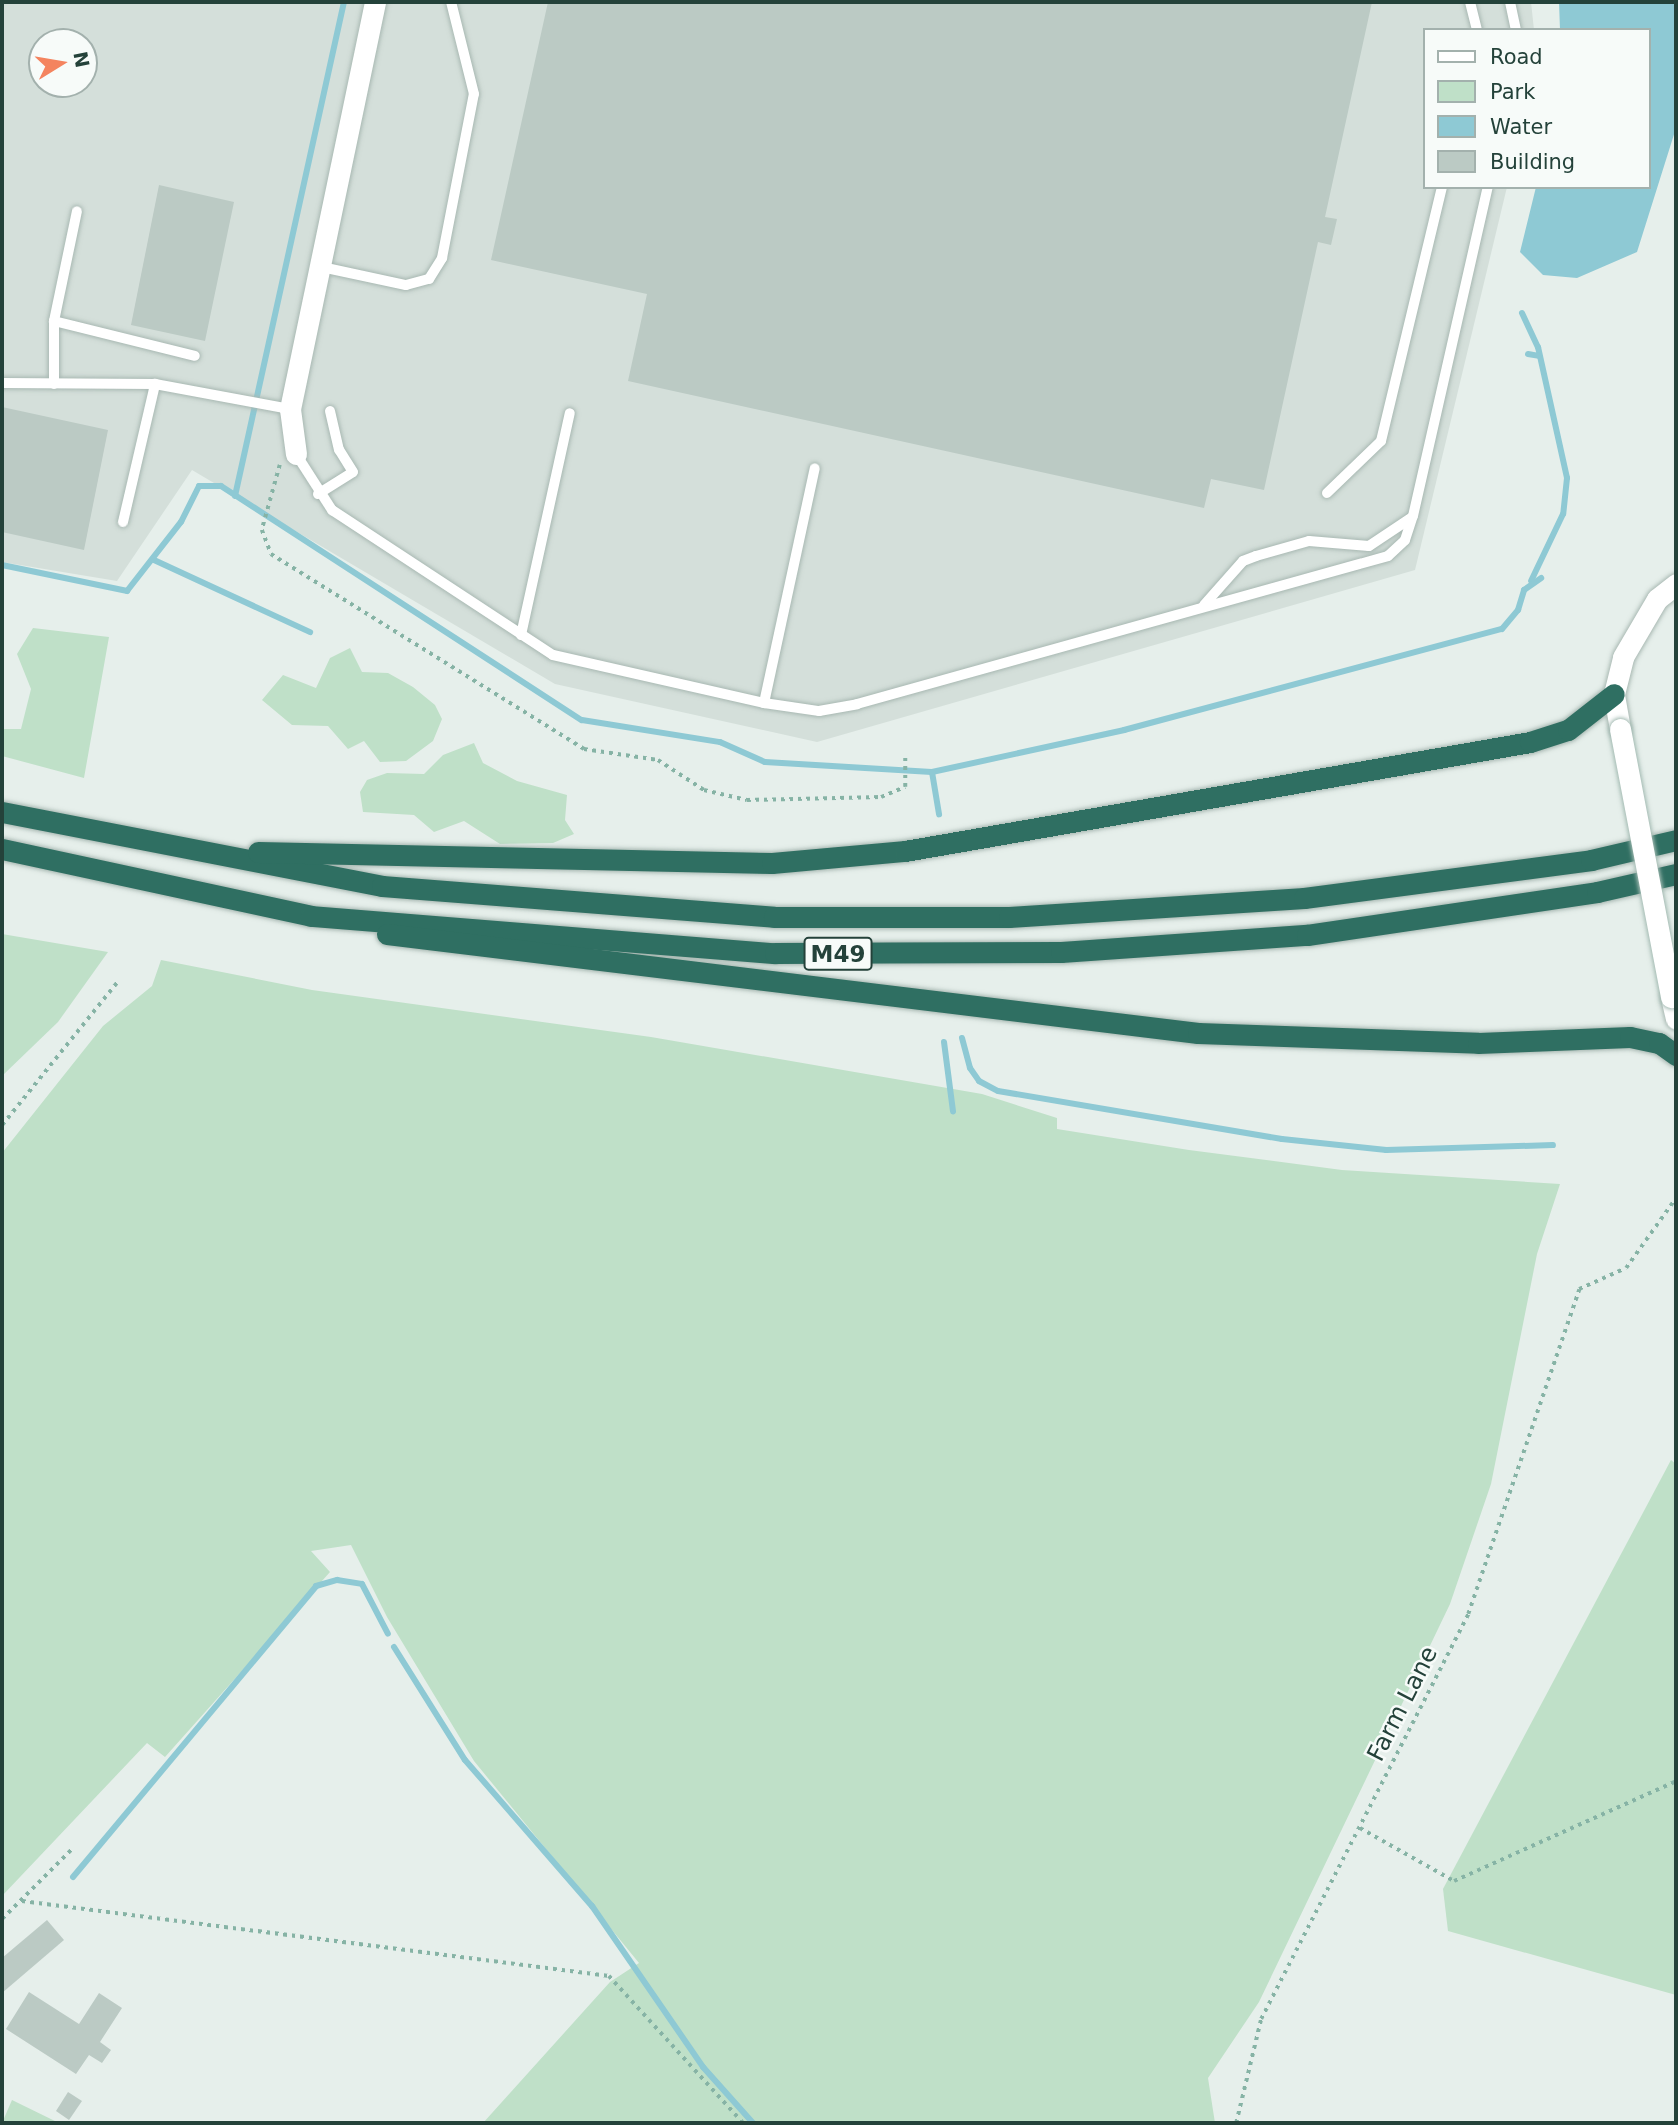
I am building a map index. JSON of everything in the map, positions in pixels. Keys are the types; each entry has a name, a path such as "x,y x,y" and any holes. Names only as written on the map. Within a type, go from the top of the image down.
{"highway":[{"name":"M49","path":"196,851 772,863 905,851 1530,742 1568,730 1614,694"},
{"name":"M49","path":"2,812 382,886 493,898 774,917 1009,917 1304,898 1591,860 1676,840"},
{"name":"M49","path":"2,849 311,916 417,942 1198,1033 1478,1043 1630,1037 1659,1042 1676,1055"},
{"name":"M49","path":"311,916 775,953 1061,952 1307,935 1597,892 1676,874"}],"street":[{"path":"296,454 290,409 317,266 375,2"},
{"path":"1674,1008 1614,694 1637,627 1676,584"}],"lane":[{"path":"317,266 406,285 429,279 442,258 474,94 451,2"},
{"path":"1470,2 1477,28"},
{"path":"1510,2 1516,28"},
{"path":"1327,493 1381,441 1442,189"},
{"path":"296,454 318,494 367,536 553,655 764,703 819,711 857,704 1388,556 1405,540 1413,516 1488,189"},
{"path":"54,384 54,321 77,211"},
{"path":"54,321 195,356"},
{"path":"2,383 155,384 290,409"},
{"path":"123,522 155,384"},
{"path":"318,494 353,472 340,450 330,411"},
{"path":"522,635 570,413"},
{"path":"764,703 815,468"},
{"path":"1203,606 1243,561 1256,555 1309,541 1369,546 1413,516"}],"path":[{"path":"296,454 281,463 263,526 271,554 584,749 658,760 704,790 747,800 881,797 905,787 905,757"},
{"path":"2,1125 119,980"},
{"name":"Farm Lane","path":"1236,2123 1261,2019 1468,1614 1580,1289 1626,1268 1676,1198"},
{"path":"1360,1828 1454,1881 1676,1781"},
{"path":"2,1919 71,1850"},
{"path":"22,1901 609,1976 743,2123"}],"shaded area":[{"path":"2,2 1531,2 1534,28 1422,28 1422,189 1507,189 1415,570 817,742 555,684 192,470 117,581 2,562"}],"green space":[{"path":"33,628 109,637 84,778 2,756 2,729 21,729 31,689 17,654"},
{"path":"350,648 362,672 388,673 413,687 435,705 442,719 433,741 406,761 380,762 364,741 348,749 328,726 292,725 262,700 283,675 316,688 330,658"},
{"path":"474,743 483,763 517,781 567,795 565,820 574,834 553,843 500,844 464,821 434,832 414,815 363,812 360,792 367,780 387,773 424,774 443,755"},
{"path":"2,934 108,952 58,1022 2,1076"},
{"path":"161,960 312,990 651,1037 982,1094 1057,1118 1057,1129 1342,1170 1560,1184 1537,1254 1491,1484 1450,1604 1259,2002 1208,2078 1215,2123 483,2123 610,1982 639,1963 474,1761 387,1617 351,1545 311,1551 330,1572 165,1757 147,1743 2,1896 2,1153 103,1026 152,986"},
{"path":"1671,1460 1676,1464 1676,1995 1448,1931 1443,1889"},
{"path":"12,2100 59,2123 2,2123"}],"water":[{"path":"1559,2 1676,2 1676,128 1637,252 1577,278 1543,275 1520,252 1536,189 1650,189 1650,28 1560,28"}],"building":[{"path":"548,2 1372,2 1325,217 1337,219 1331,245 1318,242 1264,490 1211,479 1204,508 628,381 647,294 491,260"},
{"path":"159,185 234,202 205,341 131,325"},
{"path":"2,407 108,430 84,550 2,532"},
{"path":"47,1920 64,1940 2,1993 2,1958"},
{"path":"29,1992 79,2024 99,1993 122,2008 100,2042 111,2050 102,2063 89,2055 76,2074 6,2029"},
{"path":"68,2092 82,2101 69,2120 56,2111"}],"waterway":[{"path":"235,496 344,2"},
{"path":"1522,313 1538,347 1567,478 1563,514 1531,581"},
{"path":"1528,354 1539,356"},
{"path":"2,565 127,591 181,522 199,486 221,486 582,720 720,742 765,762 932,772 1124,730 1502,629 1518,610 1524,590 1541,578"},
{"path":"154,560 310,632"},
{"path":"932,772 939,814"},
{"path":"962,1038 970,1068 979,1081 998,1091 1282,1139 1386,1150 1553,1145"},
{"path":"944,1042 953,1111"},
{"path":"73,1877 316,1586 337,1580 362,1584 388,1634"},
{"path":"394,1647 465,1760 592,1906 703,2067 753,2123"}]}
